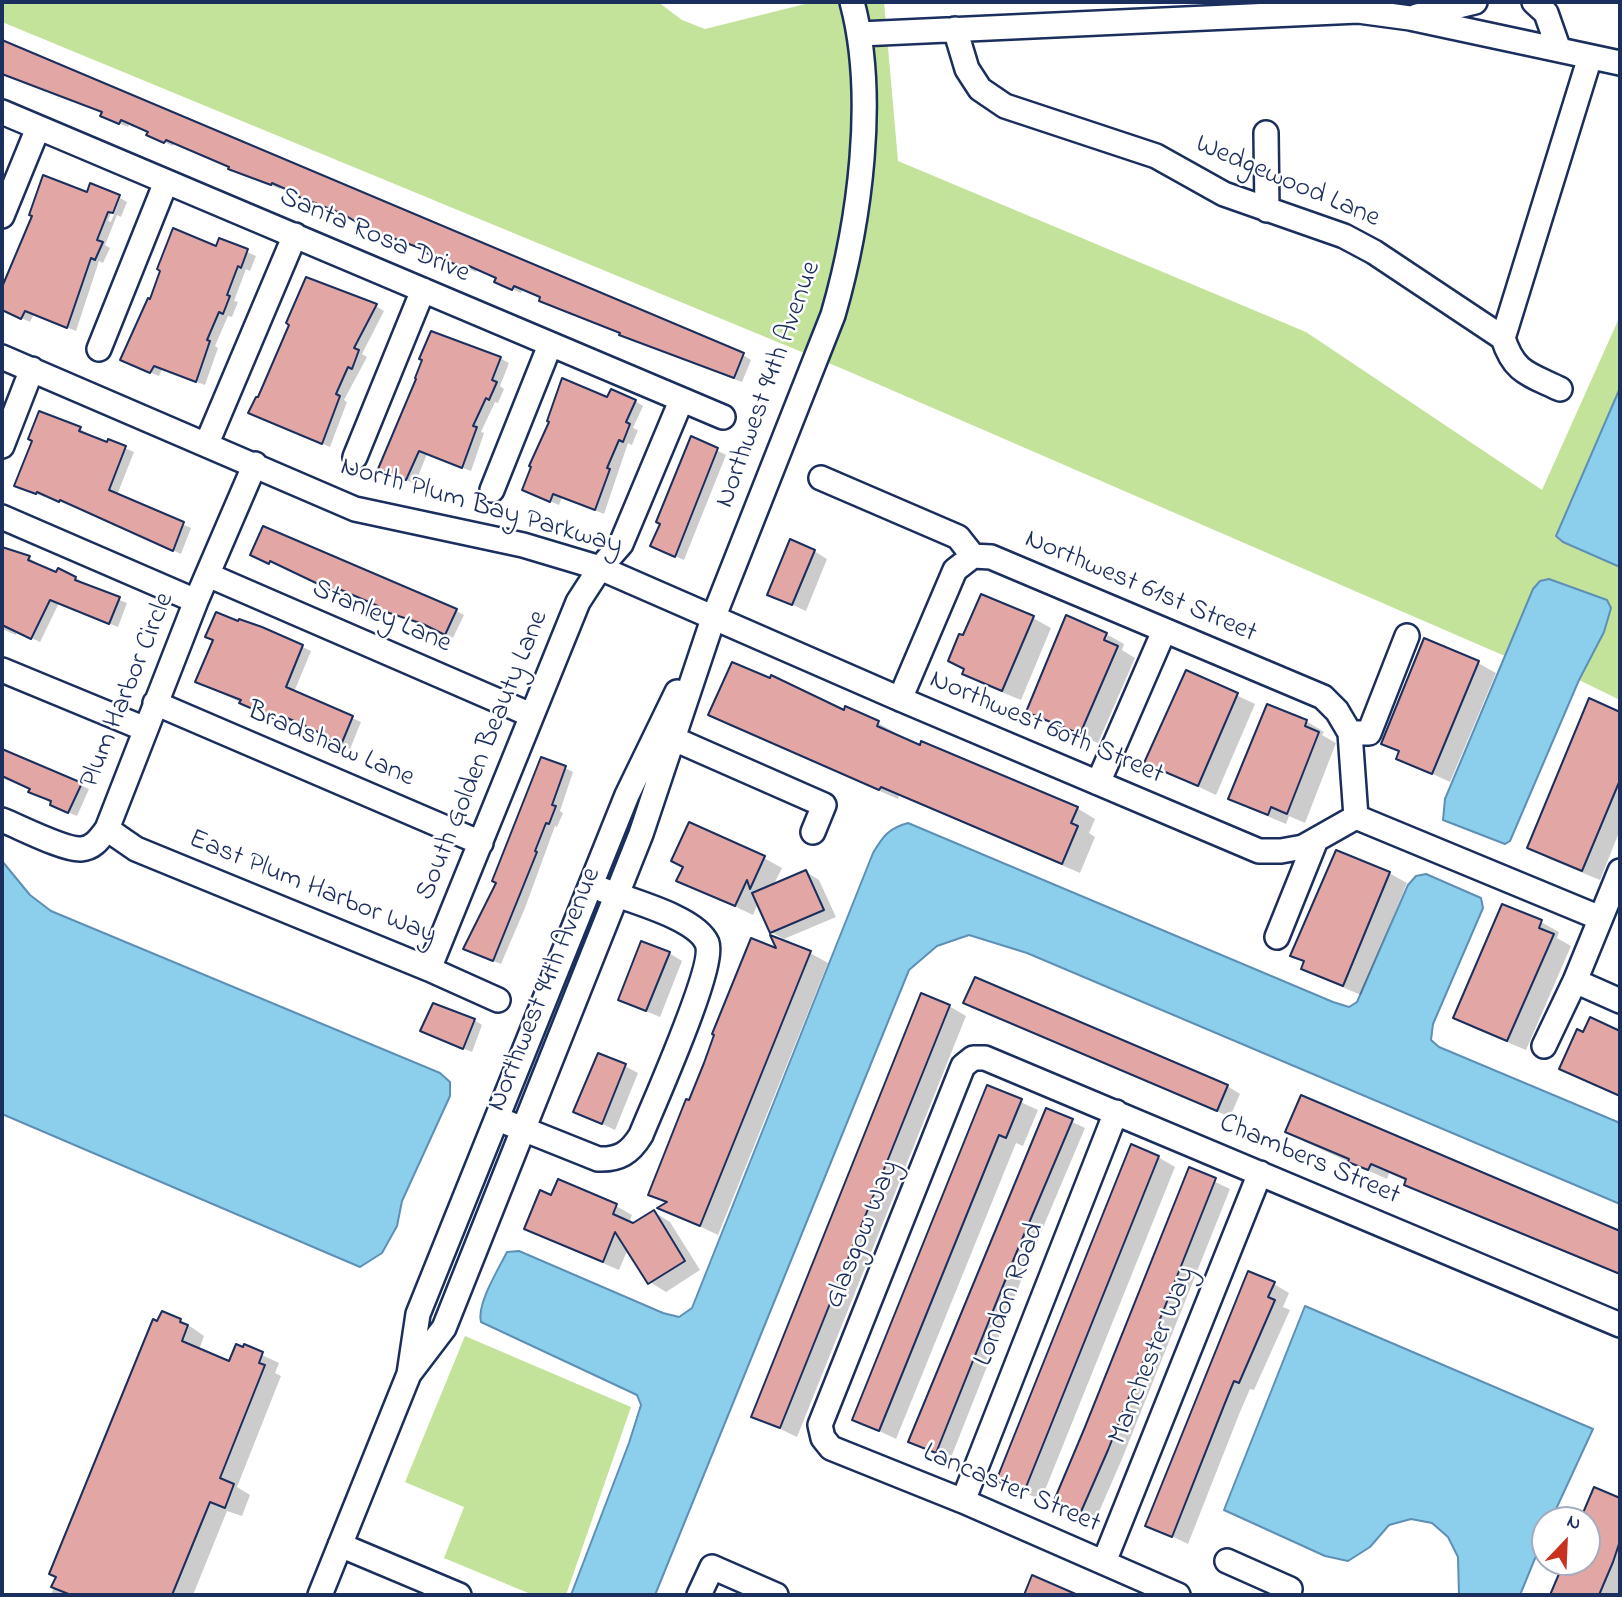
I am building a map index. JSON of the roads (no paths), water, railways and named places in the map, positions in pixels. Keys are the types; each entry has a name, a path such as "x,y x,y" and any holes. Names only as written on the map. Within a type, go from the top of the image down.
{"street":[{"name":"Northwest 94th Avenue","path":"409,1374 444,1328 652,805 714,616 822,348 846,269 857,205 863,128 860,34 852,2"},
{"path":"1410,18 1475,2"},
{"path":"1534,2 1546,13 1559,50"},
{"path":"860,34 1358,11 1410,18 1620,63"},
{"name":"Wedgewood Lane","path":"956,29 967,69 980,89 1005,106 1156,156 1224,194 1344,236 1374,252 1503,338 1509,358 1524,372 1560,388"},
{"path":"1503,338 1590,57"},
{"name":"Santa Rosa Drive","path":"2,112 723,417"},
{"path":"2,216 38,128"},
{"path":"1266,133 1266,210"},
{"path":"99,349 166,182"},
{"path":"206,443 295,236"},
{"path":"355,457 423,290"},
{"path":"492,490 550,345"},
{"name":"North Plum Bay Parkway","path":"2,357 355,509 523,545 600,569 714,616"},
{"path":"2,446 32,369"},
{"name":"South Golden Beauty Lane","path":"429,969 578,602 621,544 681,401"},
{"name":"Plum Harbor Circle","path":"2,820 70,848 83,849 95,844 107,829 155,703 255,464"},
{"name":"Northwest 61st Street","path":"821,478 958,537 973,555 991,557 1323,697 1337,711 1350,733"},
{"path":"2,517 197,601"},
{"path":"900,699 955,570 973,555"},
{"name":"Stanley Lane","path":"208,575 531,715"},
{"name":"Northwest 94th Avenue","path":"320,1595 409,1374 418,1314 626,794 714,616"},
{"name":"Northwest 60th Street","path":"714,616 900,699 1259,850 1281,851 1303,847 1356,817"},
{"path":"1098,783 1164,631"},
{"path":"1407,636 1369,733 1350,733 1356,817 1600,918"},
{"path":"2,670 145,729"},
{"name":"Bradshaw Lane","path":"155,703 481,843"},
{"path":"674,739 824,805 813,832"},
{"name":"East Plum Harbor Way","path":"107,829 136,849 498,1000"},
{"path":"1278,937 1316,840"},
{"path":"1544,1046 1575,981 1620,871"},
{"path":"496,1119 598,1159 625,1155 641,1135 701,984 709,957 707,943 697,930 684,921 590,885"},
{"path":"1575,981 1620,1000"},
{"name":"Chambers Street","path":"972,1058 985,1058 1620,1325"},
{"name":"Glasgow Way","path":"823,1438 820,1425 963,1066 972,1058"},
{"name":"London Road","path":"963,1501 1116,1112"},
{"name":"Manchester Way","path":"1104,1562 1260,1173"},
{"name":"Lancaster Street","path":"823,1438 831,1448 963,1501 1178,1595"},
{"path":"340,1545 459,1595"},
{"path":"1227,1561 1294,1593"},
{"path":"699,1595 712,1567 769,1594"}],"water":[{"path":"1620,388 1620,567 1563,542 1556,536"},
{"path":"1549,579 1607,600 1611,608 1604,632 1579,680 1510,841 1505,844 1443,820 1445,799 1533,589 1540,581"},
{"path":"908,823 1349,1007 1357,1002 1408,885 1416,876 1426,874 1481,898 1483,908 1433,1024 1431,1040 1439,1047 1620,1123 1620,1204 1027,953 969,935 937,946 909,970 655,1595 571,1595 641,1405 637,1395 481,1322 482,1306 489,1287 507,1252 519,1251 663,1313 679,1317 692,1308 873,853 887,834"},
{"path":"2,861 30,895 51,911 440,1073 450,1082 450,1096 402,1201 397,1226 382,1253 360,1267 2,1114"},
{"path":"1305,1306 1593,1429 1557,1506 1531,1506 1531,1568 1520,1595 1459,1595 1458,1557 1448,1537 1432,1523 1411,1519 1389,1525 1370,1547 1348,1561 1325,1556 1224,1510"}]}
